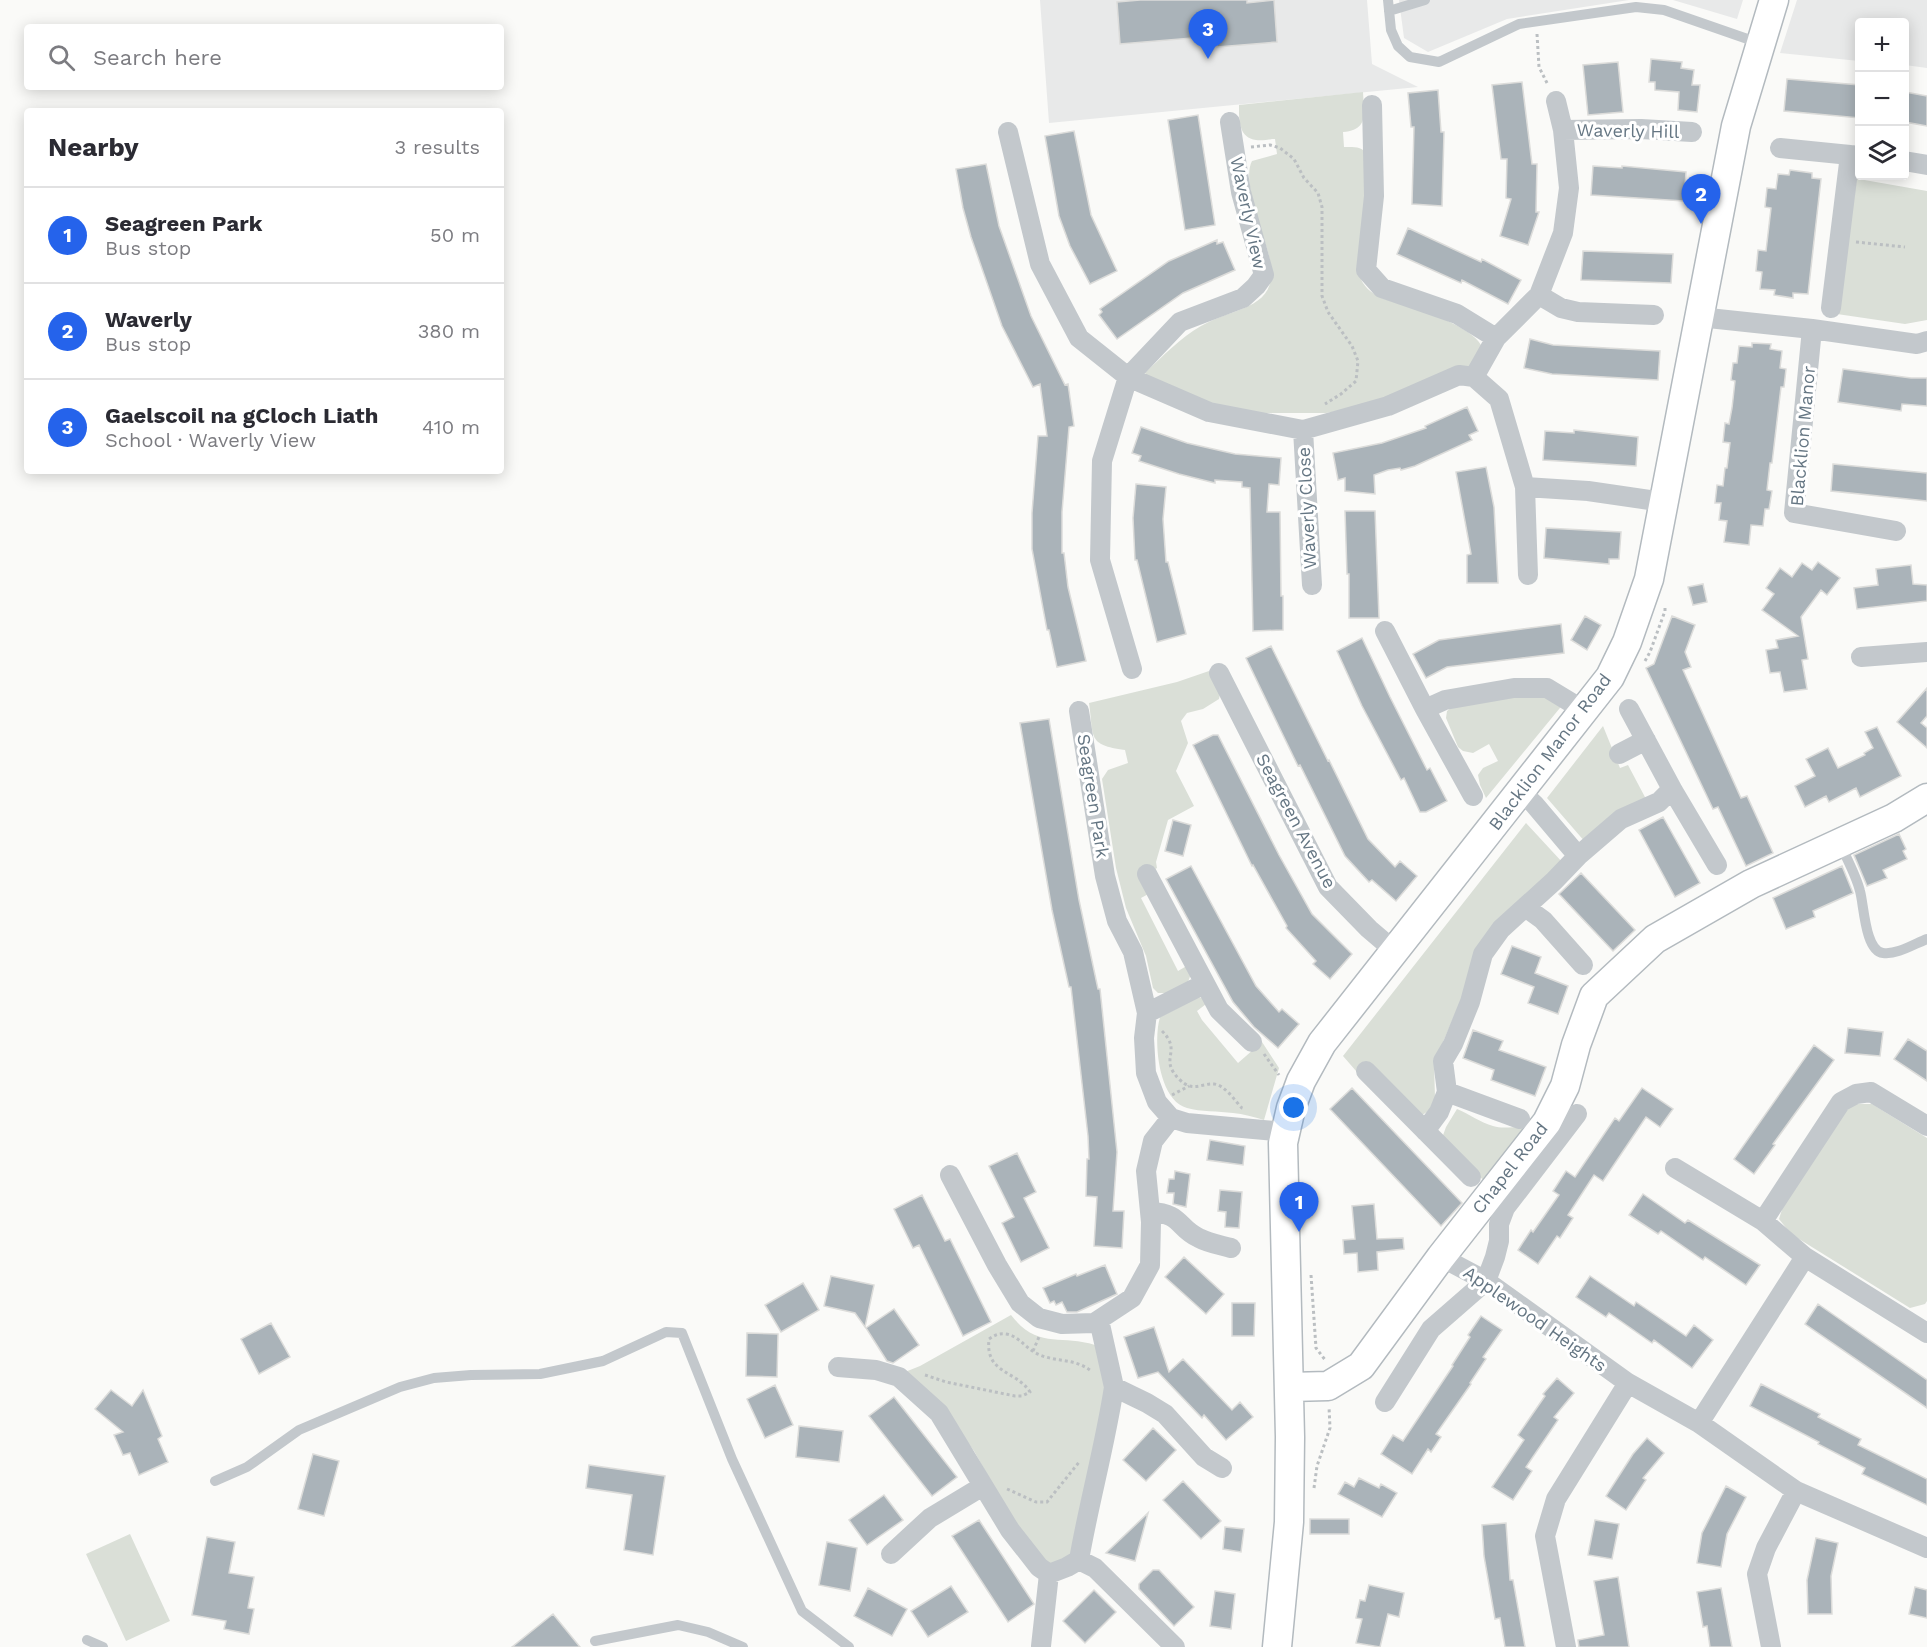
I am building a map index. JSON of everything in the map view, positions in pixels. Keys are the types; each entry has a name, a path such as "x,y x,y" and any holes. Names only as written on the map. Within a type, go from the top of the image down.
{"street":[{"name":"Blacklion Manor Road","path":"1290,1387 1283,1143 1301,1081 1322,1043 1585,711 1610,677 1626,642 1649,579 1736,126 1774,0"},
{"name":"Waverly Hill","path":"1474,377 1496,338 1539,295 1563,233 1569,188 1563,130 1556,100"},
{"path":"1372,105 1374,196 1366,270 1382,288 1457,314 1496,338"},
{"name":"Waverly View","path":"1128,378 1180,322 1243,298 1257,286 1264,275 1241,192 1230,122"},
{"name":"Waverly Hill","path":"1563,130 1641,129 1692,132"},
{"path":"1008,132 1040,264 1079,338 1128,378 1209,412 1310,428 1388,406 1459,375 1474,377 1499,399 1525,487 1528,576"},
{"path":"1780,148 1855,156 1831,308"},
{"path":"1909,162 1927,165"},
{"path":"1539,295 1561,308 1578,312 1654,315"},
{"path":"1698,317 1812,329 1917,344 1927,341"},
{"name":"Blacklion Manor","path":"1812,329 1794,513 1896,531"},
{"path":"1128,378 1102,461 1100,560 1132,669"},
{"name":"Waverly Close","path":"1310,428 1312,585"},
{"path":"1525,487 1588,491 1664,502"},
{"path":"1385,631 1473,796"},
{"path":"1862,657 1927,652"},
{"name":"Seagreen Avenue","path":"1218,673 1328,887 1369,929 1396,952"},
{"path":"1425,709 1445,700 1514,688 1547,688 1585,711"},
{"path":"1629,710 1717,865"},
{"name":"Seagreen Park","path":"1080,711 1105,876 1116,921 1133,952 1147,1016 1144,1038 1146,1073 1157,1102 1171,1118"},
{"path":"1619,754 1646,740"},
{"path":"1425,1131 1439,1112 1447,1092 1443,1061 1453,1044 1470,1002 1483,954 1501,929 1578,856 1622,819 1659,802 1672,789"},
{"path":"1521,792 1578,856"},
{"name":"Chapel Road","path":"1290,1387 1328,1386 1361,1366 1441,1257 1548,1122 1565,1086 1576,1045 1594,996 1654,939 1751,884 1894,818 1927,798"},
{"path":"1147,874 1219,1010 1252,1042"},
{"path":"1525,908 1543,920 1583,965"},
{"path":"1147,1016 1204,984"},
{"path":"1366,1071 1471,1177"},
{"path":"1447,1092 1520,1119"},
{"path":"1763,1221 1841,1102 1856,1094 1871,1092 1927,1126"},
{"path":"1385,1402 1431,1329 1486,1281 1495,1257 1499,1224 1505,1208 1577,1114"},
{"path":"950,1175 997,1265 1020,1303 1038,1318 1062,1324 1094,1323 1132,1298 1150,1265 1150,1212 1146,1171 1153,1141 1171,1118 1187,1123 1286,1132"},
{"path":"1675,1168 1763,1221 1805,1257 1925,1328"},
{"path":"1150,1212 1163,1212 1177,1219 1197,1238 1231,1248"},
{"name":"Applewood Heights","path":"1441,1257 1486,1281 1628,1383 1699,1423 1797,1491 1927,1548"},
{"path":"1699,1423 1805,1257"},
{"path":"1079,1560 1086,1516 1106,1441 1114,1387 1099,1320"},
{"path":"838,1367 876,1370 899,1377 939,1413 1010,1530 1039,1567 1049,1574"},
{"path":"1566,1647 1545,1536 1556,1499 1628,1383"},
{"path":"1114,1387 1165,1414 1204,1457 1222,1468"},
{"path":"1277,1647 1289,1522 1290,1387"},
{"path":"891,1554 930,1518 983,1486"},
{"path":"1771,1647 1757,1574 1766,1548 1797,1491"},
{"path":"1049,1574 1079,1560"},
{"path":"1079,1560 1095,1568 1175,1647"},
{"path":"1041,1646 1049,1574"}],"lane":[{"path":"1425,0 1388,6 1392,30 1398,46 1410,57 1439,62 1519,24 1636,7 1664,10 1761,43"},
{"path":"1840,843 1860,890 1869,940 1875,950 1882,954 1894,952 1927,939"},
{"path":"215,1481 247,1467 299,1430 400,1387 434,1378 540,1374 603,1361 666,1332 682,1332 732,1459 802,1611 849,1647"},
{"path":"595,1641 678,1625 708,1632 743,1647"},
{"path":"87,1641 103,1647"}],"path":[{"path":"1536,22 1539,67 1556,100"},
{"path":"1234,149 1270,145 1280,148 1294,159 1304,178 1318,193 1322,207 1322,296 1328,312 1352,346 1358,361 1356,381 1319,408 1310,428"},
{"path":"1856,242 1905,247"},
{"path":"1641,668 1654,642 1665,611 1665,600"},
{"path":"1147,1016 1171,1040 1172,1049 1169,1060 1171,1070 1182,1082 1189,1086 1203,1087 1214,1084 1223,1088 1242,1108 1250,1111"},
{"path":"1252,1042 1262,1049 1270,1065 1280,1077"},
{"path":"1310,1270 1317,1348 1326,1361 1330,1428 1317,1466 1313,1488"},
{"path":"924,1374 945,1382 1015,1396 1022,1396 1030,1392 1025,1385 995,1365 990,1357 989,1340 995,1334 1004,1334 1014,1336 1043,1356 1073,1361 1085,1366 1114,1387"},
{"path":"983,1486 994,1481 1021,1497 1036,1502 1047,1502 1080,1460"}],"shaded area":[{"path":"1040,0 1367,0 1372,64 1418,87 1049,123"},
{"path":"1399,0 1629,0 1507,19 1428,52 1404,38"},
{"path":"1673,0 1743,0 1737,19"},
{"path":"1797,0 1927,0 1927,68 1909,66 1909,18 1855,18 1855,61 1780,53"},
{"path":"1363,92 1364,113 1361,124 1351,131 1343,132 1344,147 1360,149 1368,155 1360,265 1362,281 1373,293 1385,299 1441,318 1472,335 1483,349 1469,369 1362,407 1326,413 1248,413 1208,404 1150,382 1145,373 1179,342 1201,326 1256,302 1265,294 1270,284 1271,269 1267,249 1249,180 1252,161 1277,154 1275,139 1256,140 1246,136 1241,127 1239,105"},
{"path":"1853,178 1927,191 1927,320 1905,324 1837,314"},
{"path":"1209,671 1220,694 1219,699 1203,709 1187,713 1181,721 1188,743 1176,771 1194,806 1168,820 1156,862 1157,868 1144,876 1152,892 1141,898 1178,971 1190,964 1191,974 1188,982 1168,993 1158,993 1153,988 1146,956 1126,908 1116,868 1102,779 1108,770 1128,763 1125,750 1098,742 1093,731 1089,703 1177,682"},
{"path":"1535,693 1564,703 1486,798 1478,775 1483,768 1498,761 1489,744 1473,753 1463,751 1458,747 1446,718 1447,711 1455,705"},
{"path":"1603,726 1620,768 1628,765 1646,799 1586,843 1547,798"},
{"path":"1526,823 1563,863 1468,984 1434,1063 1435,1098 1431,1109 1421,1116 1363,1079 1343,1056"},
{"path":"1199,997 1210,1001 1197,1011 1202,1020 1238,1063 1262,1042 1279,1068 1264,1120 1237,1113 1187,1108 1177,1103 1170,1094 1164,1082 1158,1054 1160,1017"},
{"path":"1854,1104 1872,1104 1927,1138 1927,1301 1925,1304 1910,1308 1791,1234 1779,1219 1785,1200 1839,1116"},
{"path":"1457,1109 1493,1126 1518,1127 1527,1130 1487,1184 1442,1138"},
{"path":"1011,1315 1021,1326 1040,1337 1095,1345 1107,1384 1073,1559 1048,1567 1014,1522 974,1451 942,1407 900,1374 920,1366"},
{"path":"130,1534 170,1621 126,1641 86,1554"}],"building":[{"path":"1247,0 1247,3 1274,0 1277,42 1217,47 1216,36 1120,44 1117,2"},
{"path":"1651,59 1682,62 1681,68 1694,70 1692,85 1700,85 1697,112 1678,110 1679,92 1655,90 1655,82 1649,82"},
{"path":"1618,62 1623,112 1588,115 1583,65"},
{"path":"1787,79 1855,85 1855,118 1784,111"},
{"path":"1522,82 1532,164 1537,164 1536,212 1539,212 1528,245 1500,236 1511,199 1506,198 1507,159 1501,159 1492,85"},
{"path":"1438,90 1441,132 1444,132 1442,206 1412,204 1414,127 1411,127 1408,93"},
{"path":"1909,93 1927,96 1927,126 1909,123"},
{"path":"1198,115 1215,225 1185,230 1168,120"},
{"path":"1074,131 1091,215 1117,271 1090,284 1070,246 1059,216 1045,136"},
{"path":"986,164 999,226 1031,316 1065,385 1068,384 1074,426 1069,427 1062,512 1062,553 1064,553 1068,587 1086,661 1057,667 1049,630 1047,630 1032,549 1032,513 1038,436 1047,436 1040,384 1033,387 1002,326 971,237 956,169"},
{"path":"1593,166 1622,168 1622,166 1686,172 1684,201 1591,195"},
{"path":"1790,170 1812,173 1812,178 1821,179 1808,294 1793,293 1793,298 1774,295 1775,290 1760,289 1762,272 1756,271 1758,250 1766,251 1771,208 1765,207 1767,188 1776,189 1778,174 1789,175"},
{"path":"1408,228 1481,262 1482,259 1521,280 1508,304 1462,280 1461,283 1397,254"},
{"path":"1217,240 1217,244 1223,242 1235,270 1183,293 1117,339 1099,315 1102,312 1100,309 1169,261"},
{"path":"1583,251 1673,254 1671,283 1581,280"},
{"path":"1530,339 1553,345 1660,351 1658,380 1552,374 1524,368"},
{"path":"1752,343 1771,344 1770,349 1782,351 1780,368 1786,369 1784,387 1781,387 1772,463 1770,463 1767,490 1772,491 1769,509 1765,509 1763,526 1751,525 1749,545 1724,542 1727,521 1719,520 1721,503 1715,503 1717,485 1723,486 1725,468 1727,468 1730,443 1723,442 1725,423 1729,424 1732,408 1735,381 1731,380 1733,363 1737,363 1739,346 1752,347"},
{"path":"1843,369 1927,378 1927,406 1902,404 1901,411 1838,402"},
{"path":"1467,407 1478,431 1469,435 1472,440 1415,466 1401,470 1400,468 1388,470 1374,475 1375,494 1345,491 1345,478 1338,480 1333,453 1382,443 1426,428 1425,426"},
{"path":"1141,427 1187,443 1235,454 1281,458 1279,485 1269,484 1267,512 1280,512 1283,630 1253,631 1250,488 1242,487 1242,482 1215,480 1215,483 1139,461 1141,456 1132,453"},
{"path":"1574,430 1638,437 1636,466 1543,460 1545,431 1574,433"},
{"path":"1833,464 1927,473 1927,501 1831,491"},
{"path":"1486,467 1494,507 1498,583 1467,583 1467,555 1471,554 1456,472"},
{"path":"1136,484 1166,487 1163,519 1166,562 1168,562 1186,634 1157,642 1137,560 1135,560 1133,518"},
{"path":"1345,511 1375,511 1379,618 1349,618"},
{"path":"1546,528 1621,532 1619,559 1609,559 1609,564 1544,558"},
{"path":"1818,562 1840,578 1827,595 1821,590 1801,617 1808,659 1802,660 1807,689 1784,692 1780,672 1770,673 1766,650 1778,648 1776,640 1798,636 1762,610 1774,594 1766,588 1780,568 1792,577 1802,563 1812,570"},
{"path":"1911,565 1913,584 1927,585 1927,601 1857,609 1854,588 1878,585 1876,569"},
{"path":"1703,584 1707,602 1693,605 1688,587"},
{"path":"1585,616 1601,625 1587,650 1571,640"},
{"path":"1672,616 1695,625 1685,652 1691,667 1683,670 1741,798 1747,796 1773,853 1746,866 1718,807 1713,809 1646,668 1654,664"},
{"path":"1561,624 1564,653 1447,667 1426,678 1413,654 1439,640"},
{"path":"1362,638 1427,770 1430,768 1447,801 1426,812 1420,812 1404,778 1401,780 1362,706 1337,651"},
{"path":"1271,646 1368,839 1395,867 1400,861 1417,876 1396,901 1372,880 1369,882 1345,856 1300,765 1298,766 1246,658"},
{"path":"1927,688 1927,716 1921,723 1927,728 1927,748 1897,722"},
{"path":"1049,719 1079,900 1098,989 1100,989 1117,1152 1113,1211 1124,1211 1122,1248 1094,1246 1097,1197 1086,1196 1088,1136 1071,987 1069,987 1052,910 1020,723"},
{"path":"1877,727 1901,776 1860,797 1856,788 1829,802 1826,796 1805,807 1795,786 1815,776 1806,759 1828,748 1838,768 1865,755 1864,753 1873,748 1865,732"},
{"path":"1213,735 1218,735 1312,914 1352,954 1330,979 1313,964 1316,961 1286,928 1287,926 1252,866 1193,745"},
{"path":"1663,817 1700,883 1675,897 1639,830"},
{"path":"1173,820 1191,825 1183,856 1165,851"},
{"path":"1899,834 1906,849 1903,851 1907,859 1883,870 1887,878 1867,886 1854,855"},
{"path":"1191,866 1256,986 1279,1012 1282,1009 1299,1024 1278,1048 1254,1027 1233,1002 1166,879"},
{"path":"1842,866 1853,893 1813,911 1815,917 1786,929 1773,898"},
{"path":"1581,873 1635,930 1613,951 1559,894"},
{"path":"1512,946 1541,957 1535,973 1568,986 1558,1014 1528,1003 1534,987 1501,974"},
{"path":"1848,1028 1883,1032 1880,1056 1845,1053"},
{"path":"1473,1030 1503,1041 1499,1050 1546,1067 1535,1096 1491,1080 1494,1070 1463,1058"},
{"path":"1908,1039 1927,1051 1927,1081 1894,1059"},
{"path":"1814,1045 1834,1060 1754,1174 1734,1159"},
{"path":"1352,1088 1462,1203 1441,1226 1330,1109"},
{"path":"1642,1088 1673,1109 1660,1127 1646,1117 1603,1181 1594,1175 1568,1215 1573,1218 1560,1238 1557,1236 1538,1264 1518,1250 1559,1195 1553,1191 1566,1171 1575,1177 1615,1118 1619,1121"},
{"path":"1210,1140 1245,1146 1243,1165 1207,1160"},
{"path":"1017,1153 1036,1192 1024,1198 1049,1248 1021,1262 1002,1223 1014,1217 989,1166"},
{"path":"1175,1171 1190,1174 1186,1207 1173,1204 1174,1193 1167,1193 1169,1179 1174,1179"},
{"path":"1220,1190 1242,1192 1239,1228 1225,1227 1226,1212 1218,1211"},
{"path":"1643,1194 1685,1223 1688,1220 1760,1265 1746,1285 1705,1257 1703,1260 1661,1231 1658,1234 1629,1215"},
{"path":"922,1195 945,1241 950,1239 991,1322 963,1336 919,1245 913,1248 894,1209"},
{"path":"1374,1204 1377,1239 1403,1238 1404,1249 1377,1252 1378,1270 1358,1272 1357,1253 1344,1254 1343,1240 1355,1239 1352,1206"},
{"path":"1184,1257 1224,1294 1206,1314 1165,1277"},
{"path":"1105,1265 1117,1294 1077,1312 1067,1312 1062,1302 1056,1305 1054,1301 1050,1303 1043,1288"},
{"path":"831,1276 874,1285 865,1327 855,1313 824,1306"},
{"path":"1590,1276 1634,1306 1636,1302 1686,1336 1694,1325 1713,1340 1692,1368 1654,1340 1652,1343 1609,1313 1606,1317 1576,1297"},
{"path":"803,1283 819,1310 781,1332 765,1305"},
{"path":"1232,1303 1255,1303 1254,1336 1232,1336"},
{"path":"1818,1304 1927,1380 1927,1408 1805,1324"},
{"path":"894,1309 919,1345 893,1363 887,1361 866,1328"},
{"path":"1481,1316 1502,1330 1483,1357 1486,1359 1471,1384 1436,1434 1441,1437 1431,1452 1428,1449 1412,1474 1381,1454 1393,1435 1403,1441 1453,1366 1470,1337 1468,1335"},
{"path":"271,1323 290,1357 259,1374 241,1339"},
{"path":"1154,1327 1169,1372 1183,1359 1232,1410 1240,1402 1253,1417 1226,1440 1204,1415 1202,1418 1158,1372 1138,1378 1124,1337"},
{"path":"747,1333 778,1334 777,1377 746,1376"},
{"path":"1557,1378 1574,1393 1554,1417 1558,1420 1526,1467 1532,1471 1513,1500 1492,1487 1524,1440 1518,1435 1545,1396 1543,1394"},
{"path":"1761,1384 1820,1414 1818,1417 1861,1439 1858,1445 1927,1479 1927,1505 1862,1474 1865,1468 1750,1406"},
{"path":"775,1385 793,1425 765,1438 747,1399"},
{"path":"111,1390 132,1406 143,1390 162,1436 158,1439 168,1462 139,1475 130,1453 123,1455 114,1435 123,1432 95,1409"},
{"path":"894,1397 957,1477 932,1496 869,1416"},
{"path":"799,1426 843,1431 839,1462 796,1457"},
{"path":"1153,1428 1176,1450 1146,1481 1123,1460"},
{"path":"1647,1438 1664,1453 1643,1478 1646,1480 1626,1510 1606,1496 1633,1454"},
{"path":"313,1454 339,1461 324,1516 298,1509"},
{"path":"589,1465 665,1476 653,1555 624,1550 632,1495 586,1488"},
{"path":"1359,1478 1379,1488 1381,1484 1397,1493 1382,1517 1338,1494 1345,1482 1354,1487"},
{"path":"1183,1481 1221,1521 1201,1539 1163,1500"},
{"path":"1726,1486 1746,1497 1727,1534 1721,1567 1697,1563 1702,1533"},
{"path":"884,1495 903,1520 867,1545 849,1520"},
{"path":"1148,1513 1135,1561 1106,1553"},
{"path":"1310,1519 1349,1519 1349,1534 1310,1534"},
{"path":"979,1520 1034,1604 1008,1622 952,1536"},
{"path":"1595,1520 1619,1524 1612,1559 1588,1555"},
{"path":"1506,1523 1510,1580 1513,1580 1525,1647 1505,1647 1500,1618 1495,1619 1484,1556 1482,1525"},
{"path":"1225,1527 1244,1529 1241,1552 1223,1549"},
{"path":"207,1537 235,1542 229,1573 254,1577 248,1608 254,1609 249,1634 224,1629 226,1621 192,1615"},
{"path":"1816,1538 1838,1543 1831,1576 1832,1614 1808,1614 1807,1580"},
{"path":"827,1542 857,1548 850,1591 819,1585"},
{"path":"1153,1570 1159,1570 1194,1607 1174,1626 1139,1589 1139,1584"},
{"path":"1618,1577 1629,1647 1579,1647 1578,1640 1604,1635 1594,1581"},
{"path":"1369,1585 1404,1593 1399,1617 1388,1614 1380,1647 1356,1643 1362,1619 1356,1618 1360,1600 1365,1601"},
{"path":"951,1586 968,1612 928,1637 911,1611"},
{"path":"1915,1587 1927,1590 1927,1618 1909,1614"},
{"path":"868,1588 907,1609 892,1636 854,1616"},
{"path":"1721,1588 1732,1647 1710,1647 1707,1626 1703,1627 1697,1592"},
{"path":"1094,1590 1116,1612 1085,1643 1063,1621"},
{"path":"1215,1591 1235,1594 1231,1629 1210,1626"},
{"path":"553,1614 580,1647 512,1647"}],"place":[{"name":"Gaelscoil na gCloch Liath","path":"1208,59"},
{"name":"Waverly","path":"1701,224"},
{"name":"Seagreen Park","path":"1299,1232"}]}
